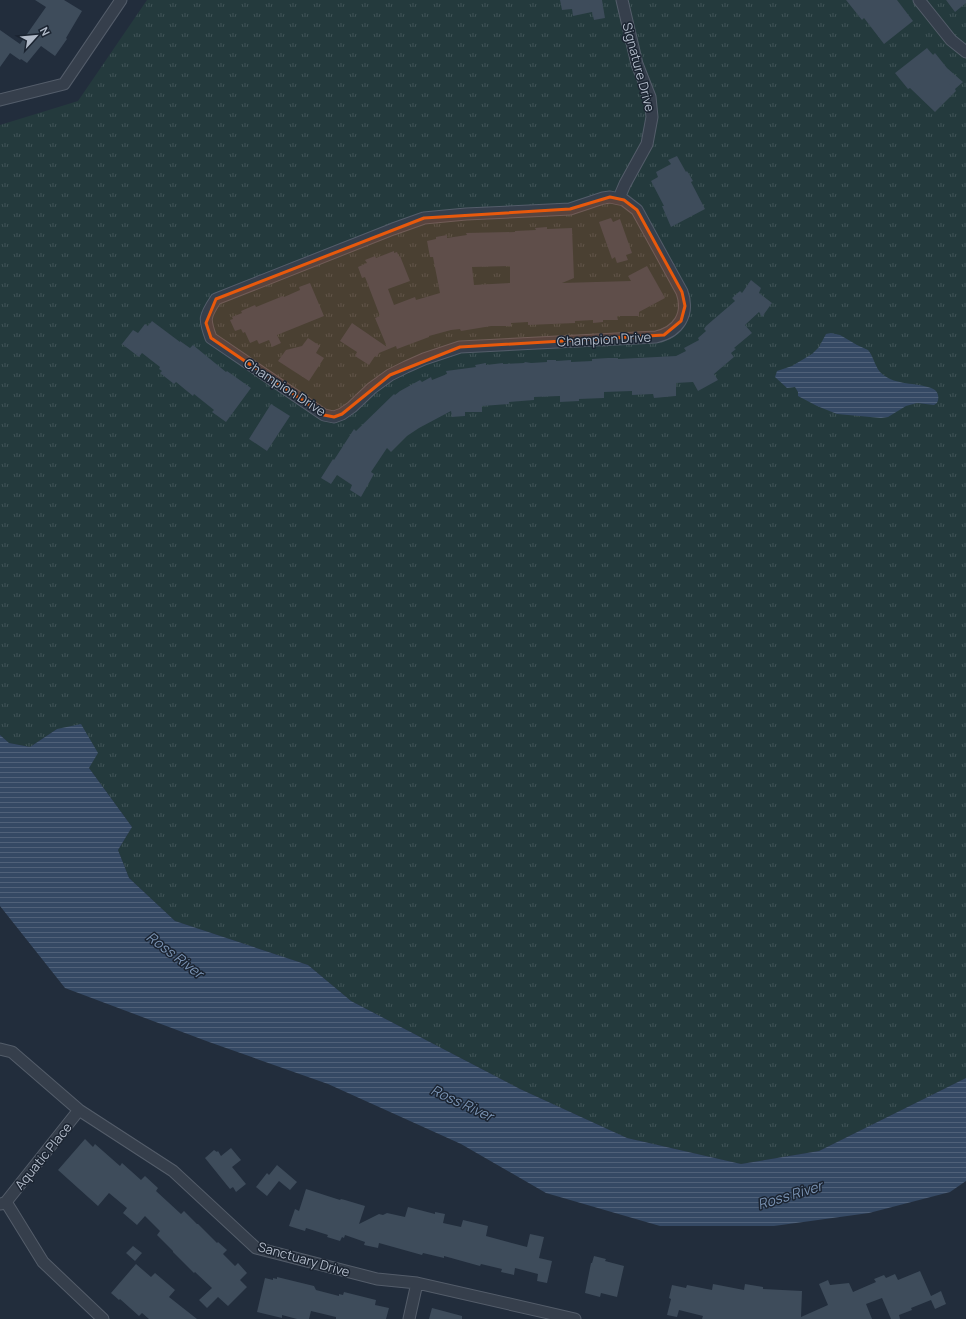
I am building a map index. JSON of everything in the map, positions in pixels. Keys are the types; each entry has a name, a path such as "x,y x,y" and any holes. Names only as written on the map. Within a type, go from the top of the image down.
{"street":[{"path":"0,100 64,84 121,0"},
{"name":"Signature Drive","path":"619,198 647,144 652,117 650,97 637,64 622,0"},
{"path":"920,0 951,40 966,52"},
{"name":"Champion Drive","path":"603,198 619,198 631,204 642,216 684,298 685,306 681,321 674,329 664,335 656,337 460,347 424,359 395,372 372,388 342,414 334,417 324,415 211,338 206,322 208,310 216,299 424,218 570,208 603,198"},
{"name":"Sanctuary Drive","path":"0,1049 12,1052 79,1110 173,1171 256,1248 377,1279 417,1282 575,1319"},
{"name":"Aquatic Place","path":"79,1110 3,1203 43,1262 103,1319"},
{"path":"409,1319 417,1282"}],"highlighted area":[{"path":"610,197 624,200 637,210 682,292 685,306 681,321 664,335 460,347 390,375 342,414 334,417 324,415 211,338 206,323 216,299 424,218 570,209"}],"green space":[{"path":"147,0 966,0 966,1078 819,1151 741,1164 627,1138 520,1089 351,1001 308,965 175,921 129,878 118,850 132,827 89,768 57,729 30,747 9,743 0,735 0,125 78,101"}],"water":[{"path":"831,333 840,335 868,350 880,372 888,378 900,382 925,386 935,390 938,394 937,403 934,405 917,403 906,406 888,417 881,418 837,414 798,396 798,392 795,387 787,388 775,377 777,371 792,366 812,354 819,347 826,334"},
{"name":"Ross River","path":"81,724 98,753 89,768 132,827 118,850 129,878 175,921 308,965 351,1001 520,1089 627,1138 741,1164 819,1151 966,1078 966,1181 950,1192 869,1213 774,1226 660,1226 546,1193 461,1144 328,1084 209,1042 65,988 0,906 0,735 9,743 30,747 57,729"}],"building":[{"path":"35,0 64,0 82,11 66,38 67,39 55,56 41,46 27,63 10,53 0,67 0,30 20,44 46,7"},
{"path":"560,0 602,0 605,18 594,20 592,12 573,16 572,9 562,10"},
{"path":"846,0 897,0 913,21 884,44 864,18 862,20"},
{"path":"946,0 966,0 966,3 955,12"},
{"path":"927,48 933,55 935,53 947,68 963,82 935,112 910,88 908,89 895,73"},
{"path":"677,156 693,181 691,182 705,209 671,227 662,206 664,206 651,181 658,177 656,172 671,164 668,160"},
{"path":"611,218 613,222 620,219 632,253 626,255 628,260 617,263 615,257 612,259 599,222"},
{"path":"535,228 572,228 574,278 562,283 631,281 628,276 647,266 665,298 639,312 639,316 617,316 618,320 603,320 603,322 593,323 593,320 575,321 575,323 528,325 528,322 511,323 511,326 491,326 461,331 460,329 451,330 429,336 397,349 396,346 379,353 369,365 355,356 357,352 340,341 352,323 387,347 375,318 380,316 365,277 362,278 358,267 367,263 365,260 375,256 376,258 394,251 394,253 397,252 399,257 400,256 410,281 388,289 394,305 415,297 416,300 440,293 433,257 430,257 427,241 436,239 436,237 447,235 447,238 467,235 466,233 515,232 536,230","holes":["510,266 510,283 474,285 472,267"]},
{"path":"751,280 761,288 759,293 772,303 762,317 759,312 745,325 752,333 734,348 736,349 731,353 734,357 714,374 718,380 698,391 693,382 676,383 676,396 654,398 653,394 632,395 632,391 604,392 604,398 579,399 579,401 560,402 560,396 534,397 534,400 482,406 482,412 465,412 465,416 452,417 451,411 407,436 391,452 387,448 371,472 374,474 361,497 350,490 352,485 337,475 331,484 321,478 354,429 356,431 394,394 395,395 420,380 422,382 431,377 432,380 447,374 446,371 476,367 475,365 486,363 486,365 525,362 531,363 547,362 547,360 571,360 571,362 592,361 592,359 608,358 618,359 676,356 686,351 684,348 699,340 698,338 706,331 704,329 706,326 735,301 732,298 740,291 742,293"},
{"path":"310,283 324,316 277,335 281,343 272,347 269,340 259,344 257,340 250,343 245,332 243,333 241,329 235,331 230,320 233,319 232,317 242,313 241,311 255,305 256,307 283,296 284,297 300,290 299,287"},
{"path":"152,321 190,348 193,345 226,372 227,371 251,388 226,422 212,412 214,410 194,394 193,396 176,382 174,384 160,373 162,371 159,369 160,367 142,353 139,357 122,344 133,330 138,333 145,324 148,326"},
{"path":"308,338 320,346 316,353 324,358 309,381 278,361 286,350 302,346"},
{"path":"271,404 290,416 267,451 249,439"},
{"path":"85,1139 93,1147 95,1144 120,1166 122,1163 141,1180 145,1176 158,1188 156,1191 181,1214 184,1211 217,1243 218,1242 227,1250 223,1254 235,1266 238,1263 247,1273 240,1280 247,1287 228,1306 218,1297 207,1308 199,1300 212,1288 195,1272 194,1273 157,1235 160,1231 145,1216 137,1225 123,1213 127,1208 109,1193 98,1206 58,1170"},
{"path":"231,1148 241,1160 232,1167 246,1184 236,1192 233,1187 230,1189 205,1158 214,1150 217,1152 218,1151 221,1156"},
{"path":"277,1165 297,1182 290,1190 279,1181 267,1196 256,1187 267,1173 269,1175"},
{"path":"306,1189 365,1206 359,1224 379,1214 383,1215 387,1213 405,1217 408,1207 435,1214 435,1212 445,1214 443,1223 461,1227 463,1220 488,1226 486,1236 527,1247 530,1234 544,1237 539,1258 552,1261 547,1283 537,1281 538,1274 515,1268 514,1275 501,1272 502,1269 481,1264 480,1266 444,1256 444,1258 423,1253 422,1255 379,1243 378,1248 364,1245 365,1242 345,1235 340,1241 327,1237 328,1235 306,1228 305,1231 289,1226 295,1209 299,1211"},
{"path":"133,1246 142,1253 135,1261 126,1253"},
{"path":"594,1256 606,1259 605,1261 624,1266 617,1297 601,1293 600,1297 585,1293 591,1263"},
{"path":"136,1264 151,1277 155,1273 175,1290 169,1297 197,1319 149,1319 142,1313 139,1316 111,1293"},
{"path":"920,1271 931,1296 941,1291 946,1304 935,1309 931,1300 911,1308 912,1310 899,1315 900,1319 891,1319 882,1298 866,1304 872,1319 702,1319 703,1316 679,1310 677,1317 667,1315 671,1299 669,1298 672,1285 686,1288 687,1285 712,1290 713,1284 744,1290 745,1284 763,1287 763,1289 802,1291 801,1317 828,1305 819,1284 828,1280 830,1285 849,1283 853,1292 876,1282 874,1279 884,1275 886,1278 895,1274 898,1280"},
{"path":"277,1277 314,1286 316,1290 339,1296 339,1294 343,1295 344,1292 376,1300 375,1305 389,1308 386,1319 336,1319 336,1317 311,1311 309,1319 297,1319 282,1315 282,1318 257,1312 265,1278 273,1280 273,1278 277,1279"},
{"path":"432,1308 462,1316 462,1319 429,1319"}]}
